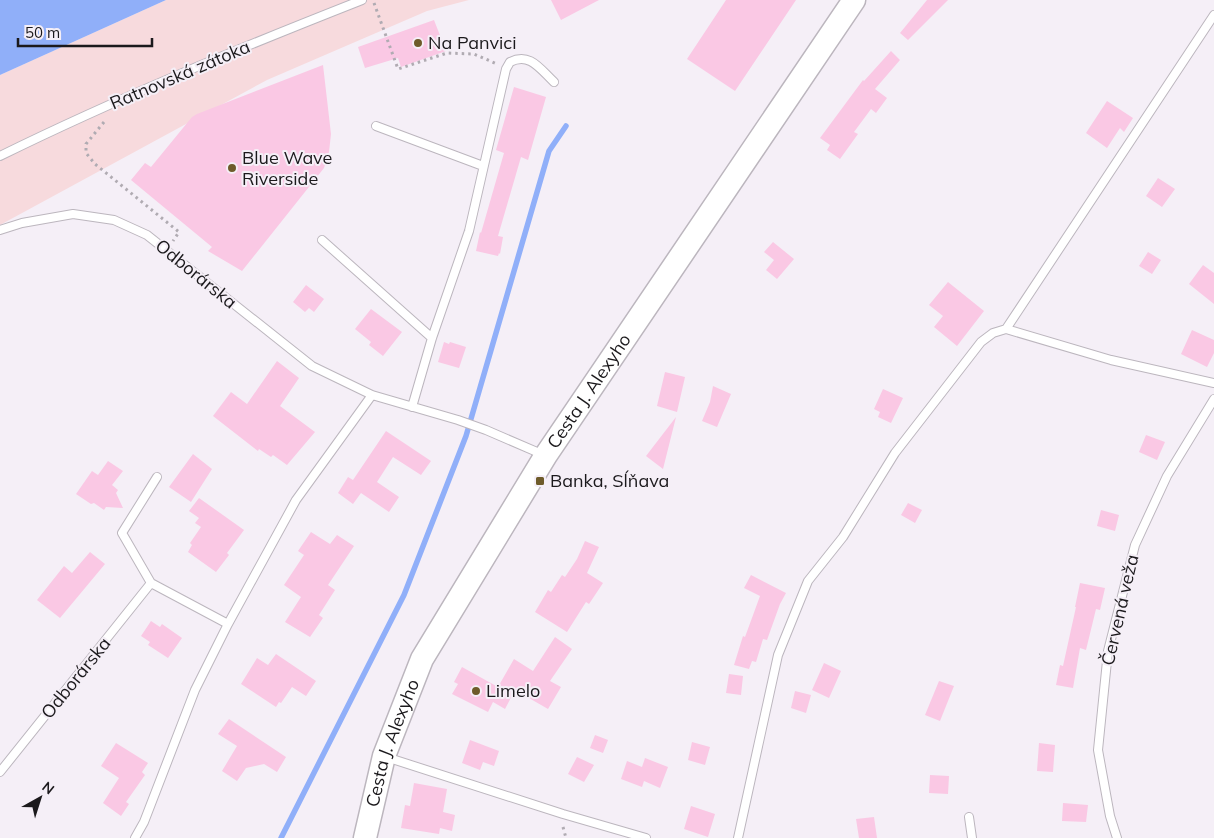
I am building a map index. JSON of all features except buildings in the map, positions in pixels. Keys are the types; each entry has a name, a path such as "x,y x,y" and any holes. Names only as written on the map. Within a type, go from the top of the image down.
{"main road":[{"name":"Cesta J. Alexyho","path":"365,838 384,756 422,660 546,456 854,0"}],"lane":[{"name":"Ratnovská zátoka","path":"0,156 58,128 228,53 362,0"},
{"path":"1006,329 1214,15"},
{"path":"412,407 432,338 469,230 506,68 510,62 524,58 530,60 554,82"},
{"path":"376,126 483,166"},
{"name":"Odborárska","path":"0,230 22,223 73,214 114,220 146,235 312,366 372,396 458,420 546,456"},
{"path":"322,240 432,338"},
{"path":"738,838 778,655 808,581 843,537 895,453 981,342 993,333 1006,329 1111,360 1214,383"},
{"path":"135,838 144,822 195,690 228,624 296,500 372,396"},
{"name":"Červená veža","path":"1117,838 1110,816 1098,750 1108,651 1135,545 1167,476 1214,399"},
{"path":"158,477 122,533 151,583 228,624"},
{"name":"Odborárska","path":"0,772 151,583"},
{"path":"384,756 563,814 646,838"},
{"path":"969,817 972,838"}],"path":[{"path":"373,0 398,69 447,53 474,54 506,68"},
{"path":"105,121 86,144 86,153 95,164 179,232 166,250"}],"shaded area":[{"path":"166,0 469,0 427,11 267,80 0,225 0,75"}],"water":[{"path":"0,0 166,0 0,75"}],"waterway":[{"path":"281,838 404,595 466,436 549,151 566,126"}],"place":[{"name":"Na Panvici","path":"418,43"},
{"name":"Blue Wave Riverside","path":"232,168"},
{"name":"Banka, Sĺňava","path":"540,481"},
{"name":"Limelo","path":"476,691"}]}
